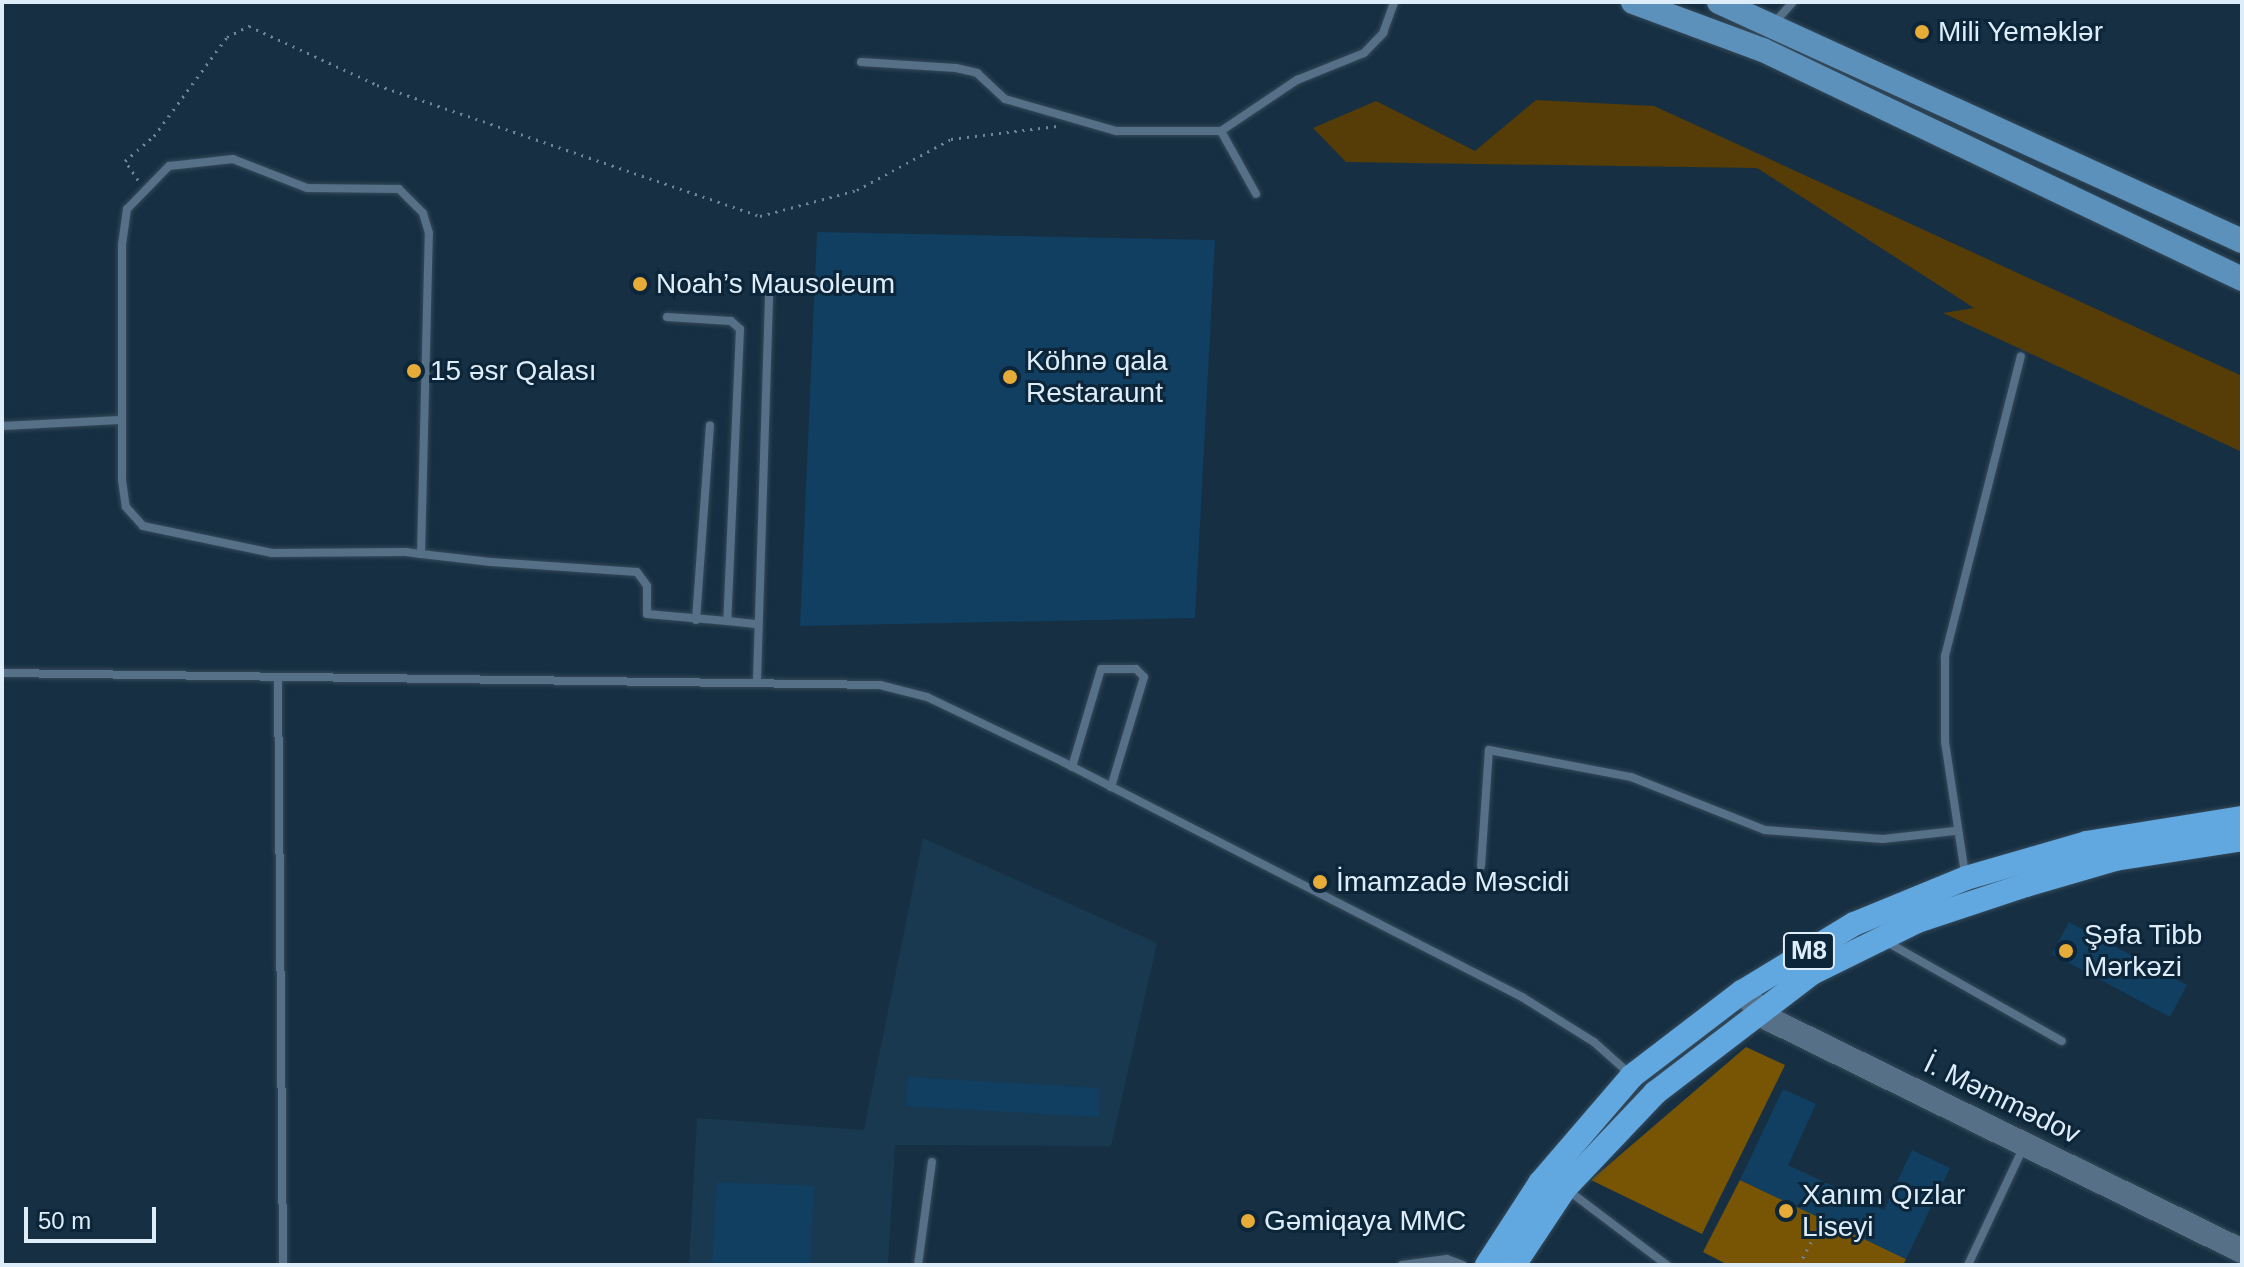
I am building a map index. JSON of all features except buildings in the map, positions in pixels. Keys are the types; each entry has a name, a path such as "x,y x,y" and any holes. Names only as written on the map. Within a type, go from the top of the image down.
{"highway":[{"name":"M8","path":"1487,1265 1540,1183 1632,1076 1742,992 1854,924 1966,878 2087,843 2242,818"},
{"name":"M8","path":"1514,1265 1565,1188 1655,1093 1758,1011 1812,973 1880,938 2115,859 2242,839"}],"main road":[{"path":"1633,2 1763,50 2242,279"},
{"path":"1719,2 1775,22 2242,241"},
{"name":"İ. Məmmədov","path":"1742,992 1758,1011 2242,1251"}],"lane":[{"path":"861,62 977,73 1005,99 1067,120 1116,131 1221,131 1297,80 1364,53 1383,33 1394,2"},
{"path":"1775,22 1793,2"},
{"path":"1221,131 1256,194"},
{"path":"421,554 429,233 414,199 399,189 287,184 233,159 169,166 142,186 127,209 122,245 120,420 126,507 143,526 272,553 421,554 637,572 647,586 647,614 758,624"},
{"path":"757,680 769,289"},
{"path":"667,317 731,321 740,329 727,621"},
{"path":"1966,878 1955,831 1945,656 2021,356"},
{"path":"2,426 120,420"},
{"path":"696,620 710,426"},
{"path":"1072,767 1101,669 1136,669 1144,677 1111,787"},
{"path":"2,673 757,680 880,685 927,697 1072,767 1543,1009 1632,1076"},
{"path":"278,677 283,1265"},
{"path":"1481,866 1489,750 1631,777 1765,830 1883,839 1955,831"},
{"path":"1880,938 2062,1041"},
{"path":"1968,1265 2025,1144"},
{"path":"918,1265 932,1162"},
{"path":"1565,1188 1667,1265"},
{"path":"1402,1265 1447,1259 1463,1265"}],"path":[{"path":"142,186 125,161 154,136 227,37 249,26 377,85 760,216 857,190 951,139 1054,129 1067,120"},
{"path":"1799,1265 1823,1219"}],"shaded area":[{"path":"1536,100 1654,106 2242,376 2242,452 1943,313 1974,308 1757,168 1346,162 1313,128 1376,101 1475,151"},
{"path":"923,838 1157,943 1111,1146 895,1145 888,1265 689,1265 697,1118 864,1130"},
{"path":"1746,1047 1785,1065 1702,1234 1591,1180"},
{"path":"1740,1180 1906,1259 1903,1265 1728,1265 1703,1252"}],"place":[{"name":"Mili Yeməklər","path":"1922,32"},
{"name":"Noah’s Mausoleum","path":"640,284"},
{"name":"15 əsr Qalası","path":"414,371"},
{"name":"Köhnə qala Restaraunt","path":"1010,377"},
{"name":"İmamzadə Məscidi","path":"1320,882"},
{"name":"Şəfa Tibb Mərkəzi","path":"2066,951"},
{"name":"Xanım Qızlar Liseyi","path":"1786,1211"},
{"name":"Gəmiqaya MMC","path":"1248,1221"}]}
